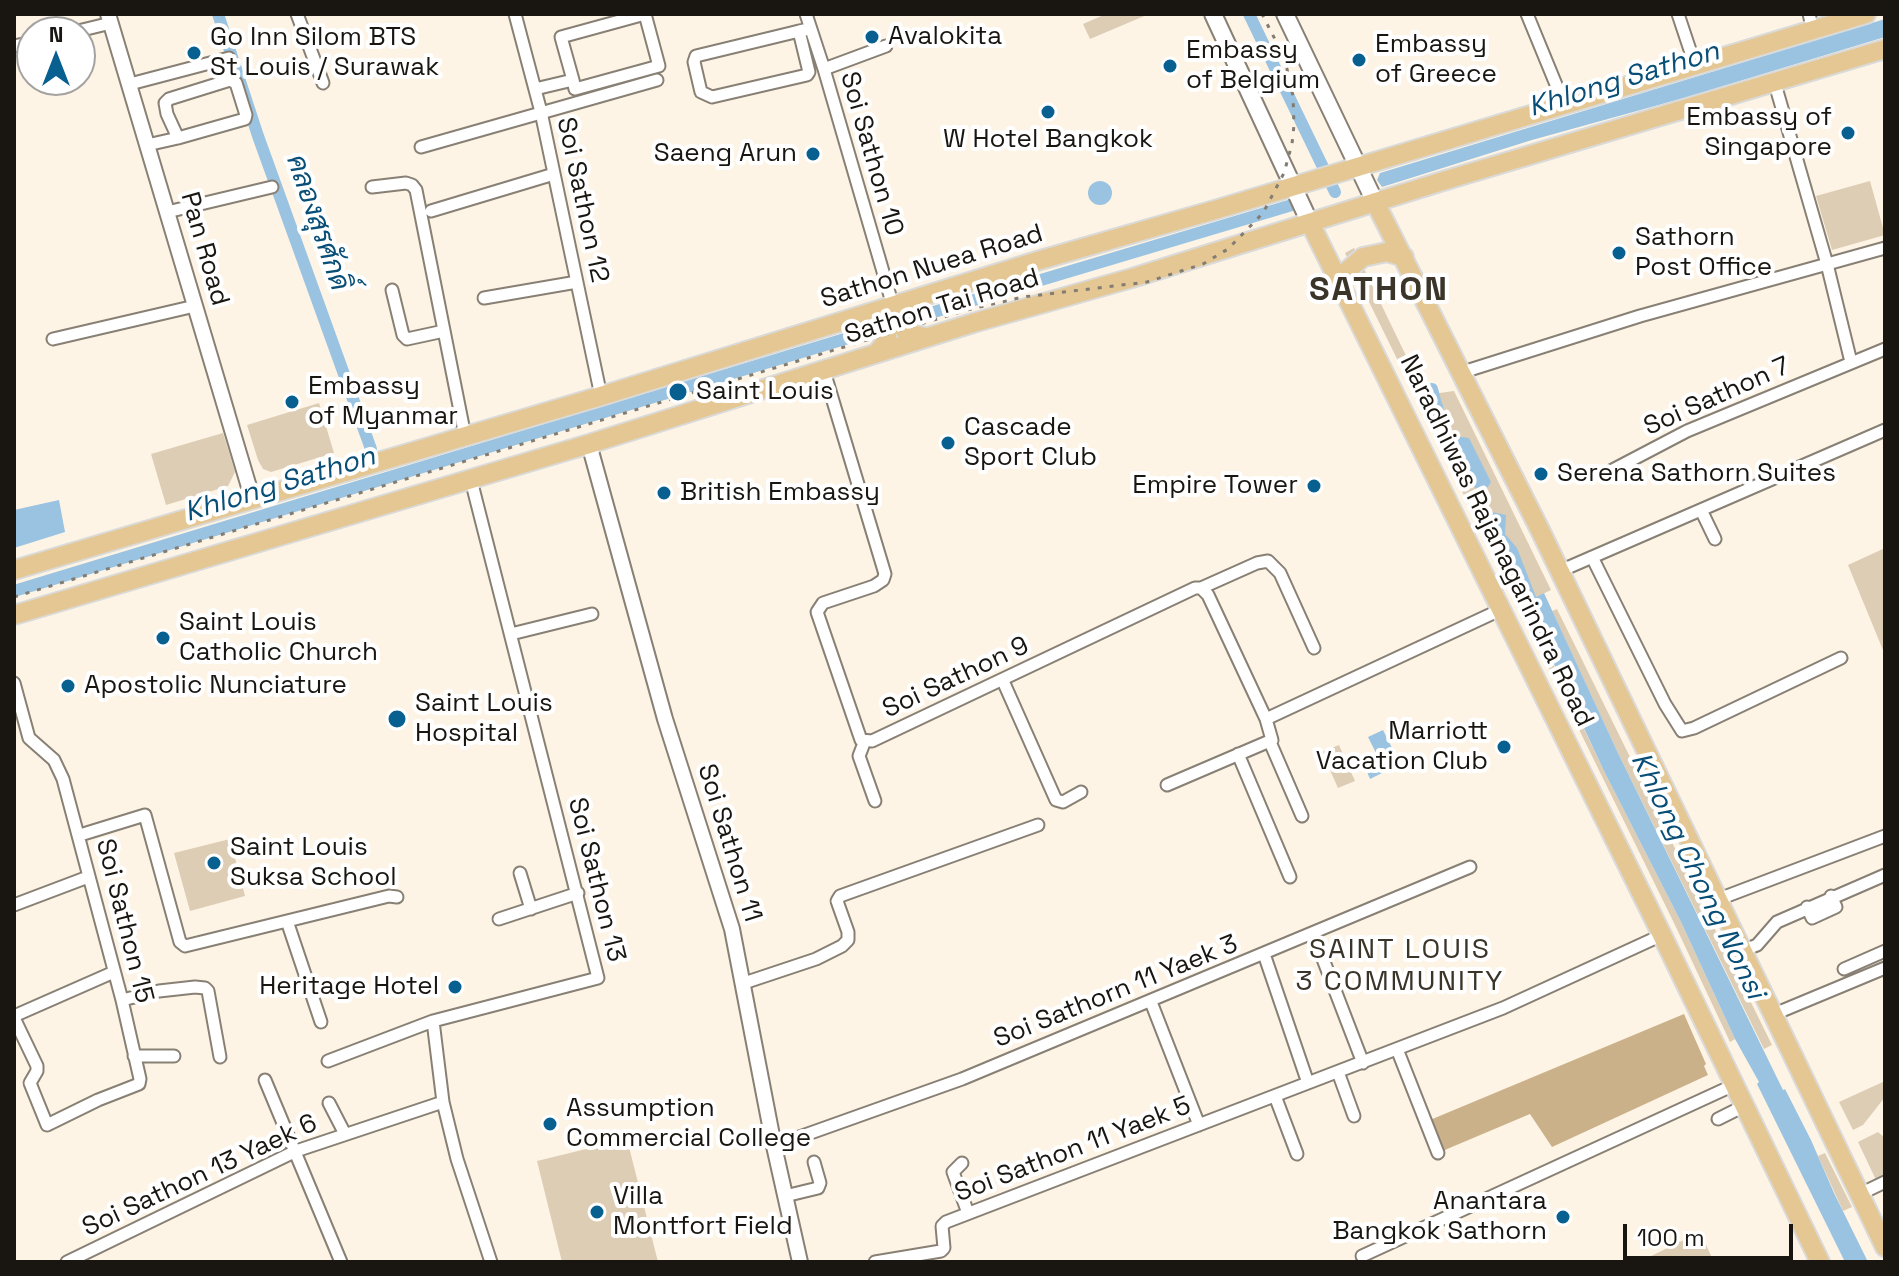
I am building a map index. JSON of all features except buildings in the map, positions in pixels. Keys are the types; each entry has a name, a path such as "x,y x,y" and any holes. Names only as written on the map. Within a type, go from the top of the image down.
{"main road":[{"name":"Naradhiwas Rajanagarindra Road","path":"1213,14 1292,186 1820,1262"},
{"name":"Naradhiwas Rajanagarindra Road","path":"1285,14 1375,202 1463,372 1884,1242"},
{"name":"Sathon Nuea Road","path":"14,570 1695,65 1811,22 1855,16"},
{"name":"Sathon Tai Road","path":"14,615 471,480 925,337 1885,49"},
{"path":"1342,285 1348,270 1363,257 1387,252 1404,257"},
{"path":"893,306 898,321 907,333 925,337"},
{"path":"866,314 883,321 888,334 877,353"}],"street":[{"path":"297,14 323,83"},
{"path":"645,14 659,66 575,89 573,80 561,37 645,14"},
{"name":"Soi Sathon 10","path":"806,14 804,30 824,69 893,306"},
{"path":"1527,14 1564,104"},
{"path":"1678,14 1695,65"},
{"name":"Soi Sathon 12","path":"517,15 541,112 601,396"},
{"name":"Pan Road","path":"109,19 252,497"},
{"path":"804,30 807,75 712,97 701,92 694,62 696,56 804,30"},
{"path":"824,69 886,46"},
{"path":"130,84 229,58"},
{"path":"147,145 178,138 245,119 236,83 230,80 169,99 165,103 167,114 178,138"},
{"path":"535,89 573,80"},
{"path":"421,147 657,80"},
{"path":"1775,84 1827,264 1851,362"},
{"path":"431,211 554,174"},
{"path":"372,187 406,183 416,190 465,436"},
{"path":"167,212 272,187"},
{"path":"1463,372 1640,316 1885,248"},
{"path":"484,298 577,282"},
{"path":"392,290 403,335 407,339 444,331"},
{"path":"53,339 195,306"},
{"name":"Soi Sathon 7","path":"1603,475 1687,431 1885,349"},
{"name":"Soi Sathon 9","path":"824,371 885,574 883,580 874,586 823,603 817,612 859,737 864,743 1003,681 1195,588 1257,563 1268,561 1280,573 1314,648"},
{"path":"1560,571 1884,434"},
{"name":"Soi Sathon 11","path":"589,444 664,716 732,929 800,1262"},
{"name":"Soi Sathon 13","path":"433,1021 598,979 471,480"},
{"path":"1701,510 1715,539"},
{"path":"1592,557 1665,704 1682,731 1841,658"},
{"path":"1201,588 1208,595 1266,719 1272,737 1270,742 1302,816"},
{"path":"1266,719 1500,610"},
{"path":"511,634 592,614"},
{"path":"1003,681 1056,800 1063,802 1081,792"},
{"name":"Soi Sathon 15","path":"14,683 29,738 54,760 80,835 140,1079 135,1088 98,1100 47,1125 30,1083 37,1066 14,1017"},
{"path":"1167,785 1270,742"},
{"path":"864,743 859,756 875,801"},
{"path":"1238,754 1290,877"},
{"path":"80,835 145,815 181,945 397,897"},
{"path":"744,983 816,959 842,946 848,940 837,901 840,896 1038,825"},
{"path":"1719,899 1885,836"},
{"name":"Soi Sathorn 11 Yaek 3","path":"774,1146 962,1079 1470,867"},
{"path":"520,873 531,909"},
{"path":"1742,951 1757,945 1777,922 1885,875"},
{"path":"14,905 88,877"},
{"path":"499,919 578,893"},
{"path":"287,921 321,1022"},
{"path":"1313,933 1363,1063"},
{"name":"Soi Sathon 11 Yaek 5","path":"875,1262 903,1260 941,1251 944,1248 943,1224 968,1213 1526,998 1662,935"},
{"path":"1844,969 1885,951"},
{"path":"1264,954 1308,1083"},
{"path":"1772,1015 1885,968"},
{"path":"14,1017 114,972"},
{"path":"122,1000 159,991 205,988 220,1057"},
{"path":"1151,1002 1199,1125"},
{"path":"328,1061 433,1021 443,1102 457,1159 491,1262"},
{"path":"1397,1049 1438,1153"},
{"path":"134,1056 174,1056"},
{"path":"1338,1072 1354,1116"},
{"path":"265,1080 341,1262"},
{"path":"1362,1256 1734,1085"},
{"path":"1275,1096 1297,1154"},
{"name":"Soi Sathon 13 Yaek 6","path":"67,1262 296,1151 443,1102"},
{"path":"329,1103 345,1134"},
{"path":"1718,1119 1744,1106"},
{"path":"785,1196 818,1188 820,1183 814,1162"},
{"path":"962,1163 953,1172 968,1213"},
{"path":"1860,1194 1885,1182"}],"shaded area":[{"path":"1106,14 1149,14 1090,39 1083,24"},
{"path":"1870,181 1885,235 1832,250 1816,196"},
{"path":"1354,248 1425,395 1454,391 1551,590 1526,602 1526,607 1604,771 1681,922 1735,1039 1730,1042 1345,253"},
{"path":"319,403 334,453 271,472 263,469 247,425"},
{"path":"223,433 235,472 228,486 166,505 151,454"},
{"path":"1885,548 1885,655 1848,565"},
{"path":"1557,609 1772,1045 1764,1049 1618,753 1552,611"},
{"path":"1339,745 1355,781 1338,788 1322,752"},
{"path":"230,839 245,896 190,911 174,853"},
{"path":"1684,1014 1708,1075 1552,1147 1530,1114 1440,1152 1430,1120"},
{"path":"1885,1081 1885,1097 1863,1125 1853,1130 1839,1102"},
{"path":"1878,1132 1885,1138 1885,1178 1877,1182 1858,1142"},
{"name":"Villa Montfort Field","path":"627,1139 658,1262 562,1262 537,1161"},
{"path":"1825,1153 1852,1207 1843,1211 1818,1156"},
{"path":"1700,1232 1714,1262 1639,1262"}],"water":[{"path":"1885,19 1885,37 1382,187 1377,180 1380,173"},
{"path":"1100,181 1109,184 1112,193 1109,202 1100,205 1091,202 1088,193 1091,184"},
{"path":"1439,400 1443,405 1442,416 1453,436 1469,438 1491,482 1488,487 1476,490 1473,483 1459,476 1458,466 1452,461 1442,438 1422,409 1427,403"},
{"path":"59,500 65,532 14,548 14,510"},
{"path":"1477,509 1506,515 1505,534 1517,548 1536,597 1544,593 1618,753 1783,1090 1811,1140 1868,1262 1845,1262 1681,922 1604,771 1519,594 1510,565 1487,534"},
{"path":"1383,730 1400,764 1370,779 1365,767 1379,759 1368,737"}],"waterway":[{"name":"คลองสุรศักดิ์","path":"218,14 258,136 371,449"},
{"name":"Khlong Chong Nonsi","path":"1249,14 1335,192"},
{"name":"Khlong Sathon","path":"907,320 1292,205"},
{"name":"Khlong Sathon","path":"14,591 881,328"},
{"name":"Khlong Chong Nonsi","path":"1432,389 1439,416"}],"railway":[{"path":"14,597 967,310 1023,297 1147,282 1203,264 1228,249 1263,213 1284,173 1292,144 1293,96 1287,69 1262,14"}],"place":[{"name":"Avalokita","path":"872,37"},
{"name":"Go Inn Silom BTS St Louis / Surawak","path":"194,53"},
{"name":"Embassy of Greece","path":"1359,60"},
{"name":"Embassy of Belgium","path":"1170,66"},
{"name":"W Hotel Bangkok","path":"1048,112"},
{"name":"Embassy of Singapore","path":"1848,133"},
{"name":"Saeng Arun","path":"813,154"},
{"name":"Sathorn Post Office","path":"1619,253"},
{"name":"Saint Louis","path":"678,392"},
{"name":"Embassy of Myanmar","path":"292,402"},
{"name":"Cascade Sport Club","path":"948,443"},
{"name":"Serena Sathorn Suites","path":"1541,474"},
{"name":"Empire Tower","path":"1314,486"},
{"name":"British Embassy","path":"664,493"},
{"name":"Saint Louis Catholic Church","path":"163,638"},
{"name":"Apostolic Nunciature","path":"68,686"},
{"name":"Saint Louis Hospital","path":"397,719"},
{"name":"Marriott Vacation Club","path":"1504,747"},
{"name":"Saint Louis Suksa School","path":"214,863"},
{"name":"Heritage Hotel","path":"455,987"},
{"name":"Assumption Commercial College","path":"550,1124"},
{"name":"Villa Montfort Field","path":"597,1212"},
{"name":"Anantara Bangkok Sathorn","path":"1563,1217"}],"district":[{"name":"SATHON","path":"1379,291"},
{"name":"SAINT LOUIS 3 COMMUNITY","path":"1400,966"}]}
